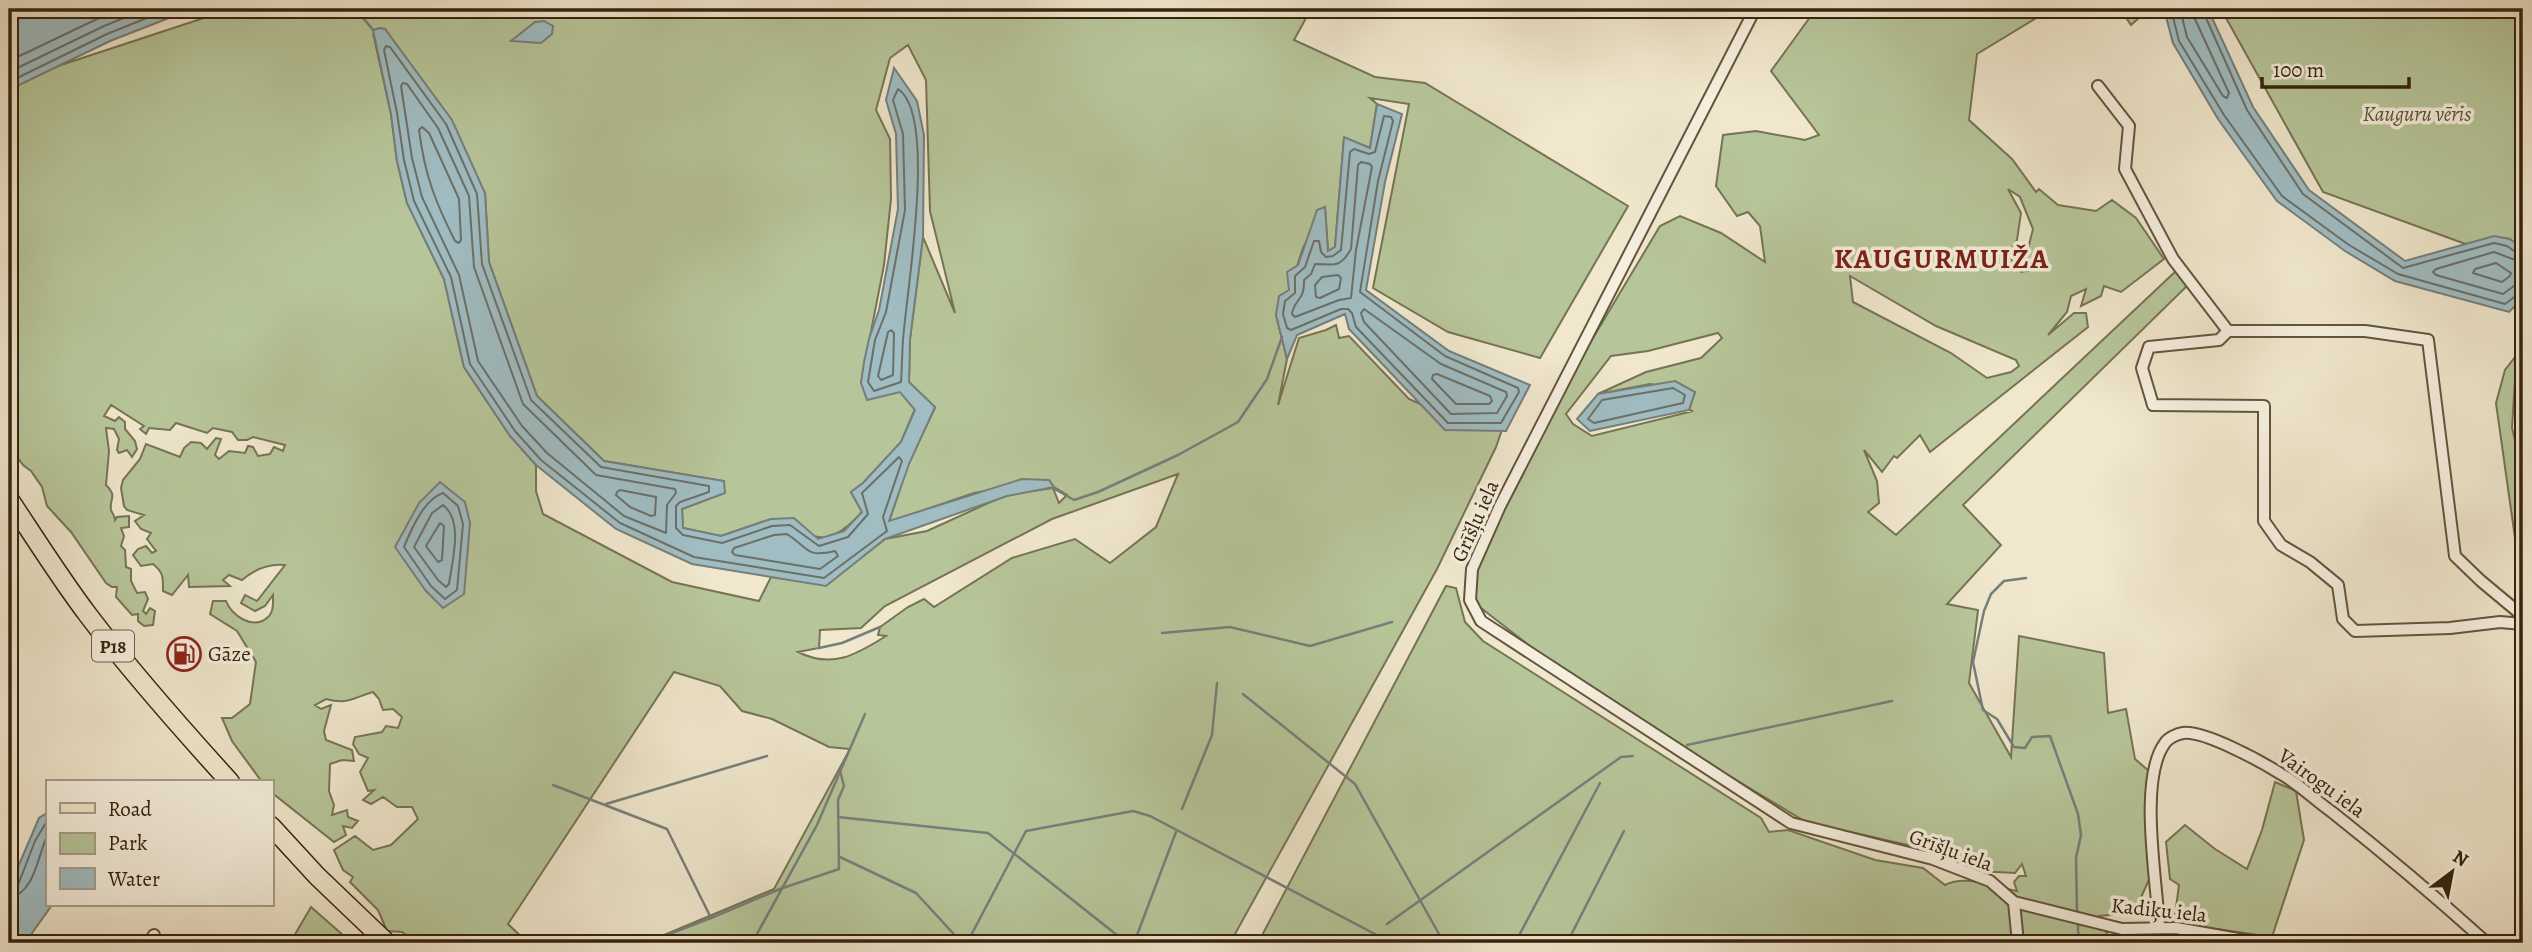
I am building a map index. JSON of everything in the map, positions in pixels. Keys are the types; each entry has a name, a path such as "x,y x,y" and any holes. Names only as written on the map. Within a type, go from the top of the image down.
{"main road":[{"name":"P18","path":"9,499 86,613 124,662 167,714 228,780"},
{"path":"273,829 387,943"}],"street":[{"name":"Grīšļu iela","path":"1755,9 1500,506 1472,569 1470,600 1481,621 1502,637 1791,823 1933,859 1990,881 2014,902"},
{"path":"2098,86 2129,126 2125,169 2131,181 2173,259 2228,331"},
{"path":"2523,616 2455,556 2428,340 2365,331 2228,331 2219,340 2150,347 2142,368 2153,405 2264,406 2264,521 2281,545 2310,562 2338,585 2343,619 2355,631 2450,628 2500,622 2523,624"},
{"name":"Vairogu iela","path":"2158,927 2151,810 2153,777 2164,743 2169,738 2184,733 2225,745 2283,775 2423,886 2487,943"},
{"name":"Kadiķu iela","path":"2014,902 2122,929 2158,927 2261,943"},
{"path":"2014,902 2018,943"}],"green space":[{"path":"231,9 1311,9 1294,40 1375,77 1425,83 1628,206 1540,358 1448,332 1373,288 1409,104 1370,98 1377,104 1370,148 1344,138 1335,247 1328,251 1325,208 1303,248 1289,290 1276,315 1287,359 1278,405 1299,338 1336,325 1339,338 1349,336 1409,399 1436,411 1507,415 1496,447 1437,569 1230,943 645,943 774,889 850,749 829,747 772,719 742,711 720,686 674,672 508,924 528,943 417,943 402,932 387,931 378,910 350,882 353,877 343,870 334,850 355,836 373,850 391,845 418,819 412,807 397,807 383,797 371,804 363,800 374,790 368,791 360,772 368,758 359,754 353,744 355,737 382,732 386,726 398,728 402,717 393,709 383,710 373,692 345,701 326,699 315,705 321,709 331,705 324,731 326,740 352,750 354,761 342,760 330,764 329,791 334,805 332,815 347,810 348,817 358,821 352,828 343,826 346,835 334,842 273,794 273,780 261,780 232,741 222,718 232,718 250,704 256,662 237,631 210,614 213,601 226,601 243,620 262,621 271,612 273,595 265,606 255,611 241,603 245,595 257,601 285,565 262,568 242,580 229,575 223,580 230,586 189,587 188,575 172,595 163,591 162,576 157,567 153,564 141,566 133,555 146,546 152,553 156,551 147,539 151,533 141,529 135,521 144,515 127,510 121,488 123,480 140,459 146,444 180,457 191,442 201,443 207,449 216,438 221,439 215,455 219,459 229,451 245,453 248,446 253,447 258,456 270,454 274,447 283,451 285,445 253,437 238,440 232,432 213,428 207,433 176,423 170,430 149,428 146,434 140,429 144,426 111,405 104,416 115,421 119,417 125,422 125,429 135,441 137,449 132,457 127,450 119,453 119,439 114,429 106,428 109,451 106,485 112,495 111,510 115,520 117,517 129,516 129,527 121,528 124,536 121,546 125,550 126,567 131,569 131,581 137,593 145,592 148,599 143,611 146,614 150,608 155,611 153,625 144,626 138,621 138,614 132,615 116,597 117,587 106,583 71,532 47,506 42,487 9,446 9,87 58,66","holes":["373,33 485,193 489,262 537,396 604,461 724,481 724,493 682,509 683,528 721,536 771,519 809,535 829,537 850,525 862,512 851,492 863,483 901,442 915,409 900,391 861,383 884,265 891,199 890,139 876,110 890,58 908,45 926,80 930,211 955,313 923,237 910,339 909,382 935,408 908,464 889,522 974,493 1049,480 1054,487 1067,495 1059,503 1053,488 1006,495 927,531 885,539 826,585 771,577 759,601 672,582 543,514 536,491 536,465 510,436 464,367 444,279 407,203","1178,474 1156,527 1110,563 1075,539 1012,558 934,607 924,599 908,607 880,627 878,635 886,636 854,654 822,659 798,652 819,648 820,630 861,628 885,606 1052,519"]},
{"path":"1816,9 2051,9 1977,54 1969,120 2012,159 2036,192 2039,189 2058,205 2096,211 2112,200 2136,218 2164,259 2121,292 2104,286 2101,296 2081,306 2086,289 2071,296 2067,312 2048,335 2074,313 2086,313 2088,327 1930,452 1920,435 1897,458 1894,456 1882,472 1864,450 1877,481 1879,503 1868,512 1896,535 2177,270 2189,284 1963,505 2001,545 1947,604 1978,610 1969,683 2011,757 2019,636 2104,653 2108,713 2126,709 2135,759 2149,771 2152,873 2134,913 2099,916 2113,943 1258,943 1446,586 1456,588 1465,622 1483,641 1761,818 1769,832 1788,830 1875,860 1923,868 1945,885 1971,881 2017,891 2014,882 2019,876 2026,876 2022,864 2015,873 1977,871 1976,862 1967,857 1965,866 1934,851 1806,822 1666,738 1531,647 1472,601 1473,578 1492,527 1587,348 1660,226 1680,216 1721,233 1765,262 1760,226 1748,212 1737,216 1716,186 1723,135 1756,131 1805,140 1819,135 1771,71","holes":["2008,189 2020,197 2033,229 2026,257 2033,270 2021,272 2008,255 2017,240 2021,213","1850,276 1936,326 2016,360 2019,366 2011,372 1987,378 1951,353 1853,302","1718,333 1722,338 1701,358 1646,372 1598,394 1650,384 1695,392 1689,410 1693,411 1592,436 1573,424 1566,414 1611,356 1648,351"]},
{"path":"2120,9 2149,9 2131,25"},
{"name":"Kauguru vēris","path":"2221,9 2523,9 2523,253 2471,246 2323,192"},
{"path":"2523,347 2523,366 2515,380 2512,428 2523,472 2523,551 2515,538 2496,403 2505,370"},
{"path":"2275,782 2296,791 2304,840 2272,937 2174,923 2179,885 2170,879 2166,842 2185,825 2215,849 2247,869 2262,830"},
{"path":"311,907 352,943 290,943"}],"water":[{"path":"9,9 192,9 110,41 9,90"},
{"path":"2164,9 2208,9 2253,107 2309,190 2405,261 2494,236 2510,239 2523,249 2523,298 2509,312 2395,281 2345,251 2277,201 2218,119 2173,43"},
{"path":"544,21 553,26 552,34 541,43 511,41 535,22"},
{"path":"385,29 452,120 485,193 489,262 537,396 604,461 724,481 725,493 682,509 683,528 721,536 771,519 794,518 818,539 844,531 862,512 851,492 863,483 901,442 915,410 900,392 867,400 861,383 869,339 879,310 898,209 896,134 886,100 894,68 917,101 924,135 923,237 910,339 909,382 935,407 909,464 889,521 1022,479 1049,480 1054,487 1007,496 885,539 826,586 692,564 616,529 536,465 510,436 464,367 444,279 407,203 373,30"},
{"path":"1377,104 1402,114 1385,182 1366,290 1449,351 1530,385 1506,431 1445,430 1349,329 1345,314 1297,335 1287,359 1276,315 1279,296 1289,290 1287,272 1298,265 1317,210 1325,207 1328,251 1335,247 1344,137 1370,148"},
{"path":"1675,381 1695,392 1689,410 1590,431 1577,419 1598,394"},
{"path":"440,482 465,502 470,523 464,594 443,608 426,591 395,547 419,503"},
{"path":"46,814 46,906 51,906 25,943 9,943 9,888 39,818"}],"waterway":[{"path":"350,12 364,19 373,30"},
{"path":"1053,488 1074,500 1098,492 1178,455 1238,422 1267,379 1282,337"},
{"path":"2026,578 2004,581 1991,594 1984,611 1973,662 1983,710 1997,719 2014,747 2025,748 2032,737 2050,736 2078,814 2081,835 2076,858 2077,912"},
{"path":"1162,633 1230,627 1310,646 1392,622"},
{"path":"819,648 842,643 880,627"},
{"path":"1182,809 1212,735 1217,683"},
{"path":"1243,694 1355,784 1444,943"},
{"path":"1687,745 1892,701"},
{"path":"752,943 817,825 865,714"},
{"path":"606,804 767,756"},
{"path":"1387,924 1621,757 1633,756"},
{"path":"553,785 667,829 711,918 780,889 839,869 838,800 844,786 840,771"},
{"path":"1515,943 1600,783"},
{"path":"967,943 1026,831 1133,811 1150,816 1392,943"},
{"path":"838,817 988,833 1127,943"},
{"path":"1567,943 1624,831"},
{"path":"1134,943 1176,832"},
{"path":"840,857 916,893 962,943"},
{"path":"646,943 711,918"},
{"path":"2078,923 2082,943"},
{"path":"1361,943 1366,940"}],"place":[{"name":"Gāze","path":"184,654"}],"district":[{"name":"KAUGURMUIŽA","path":"1942,258"}]}
